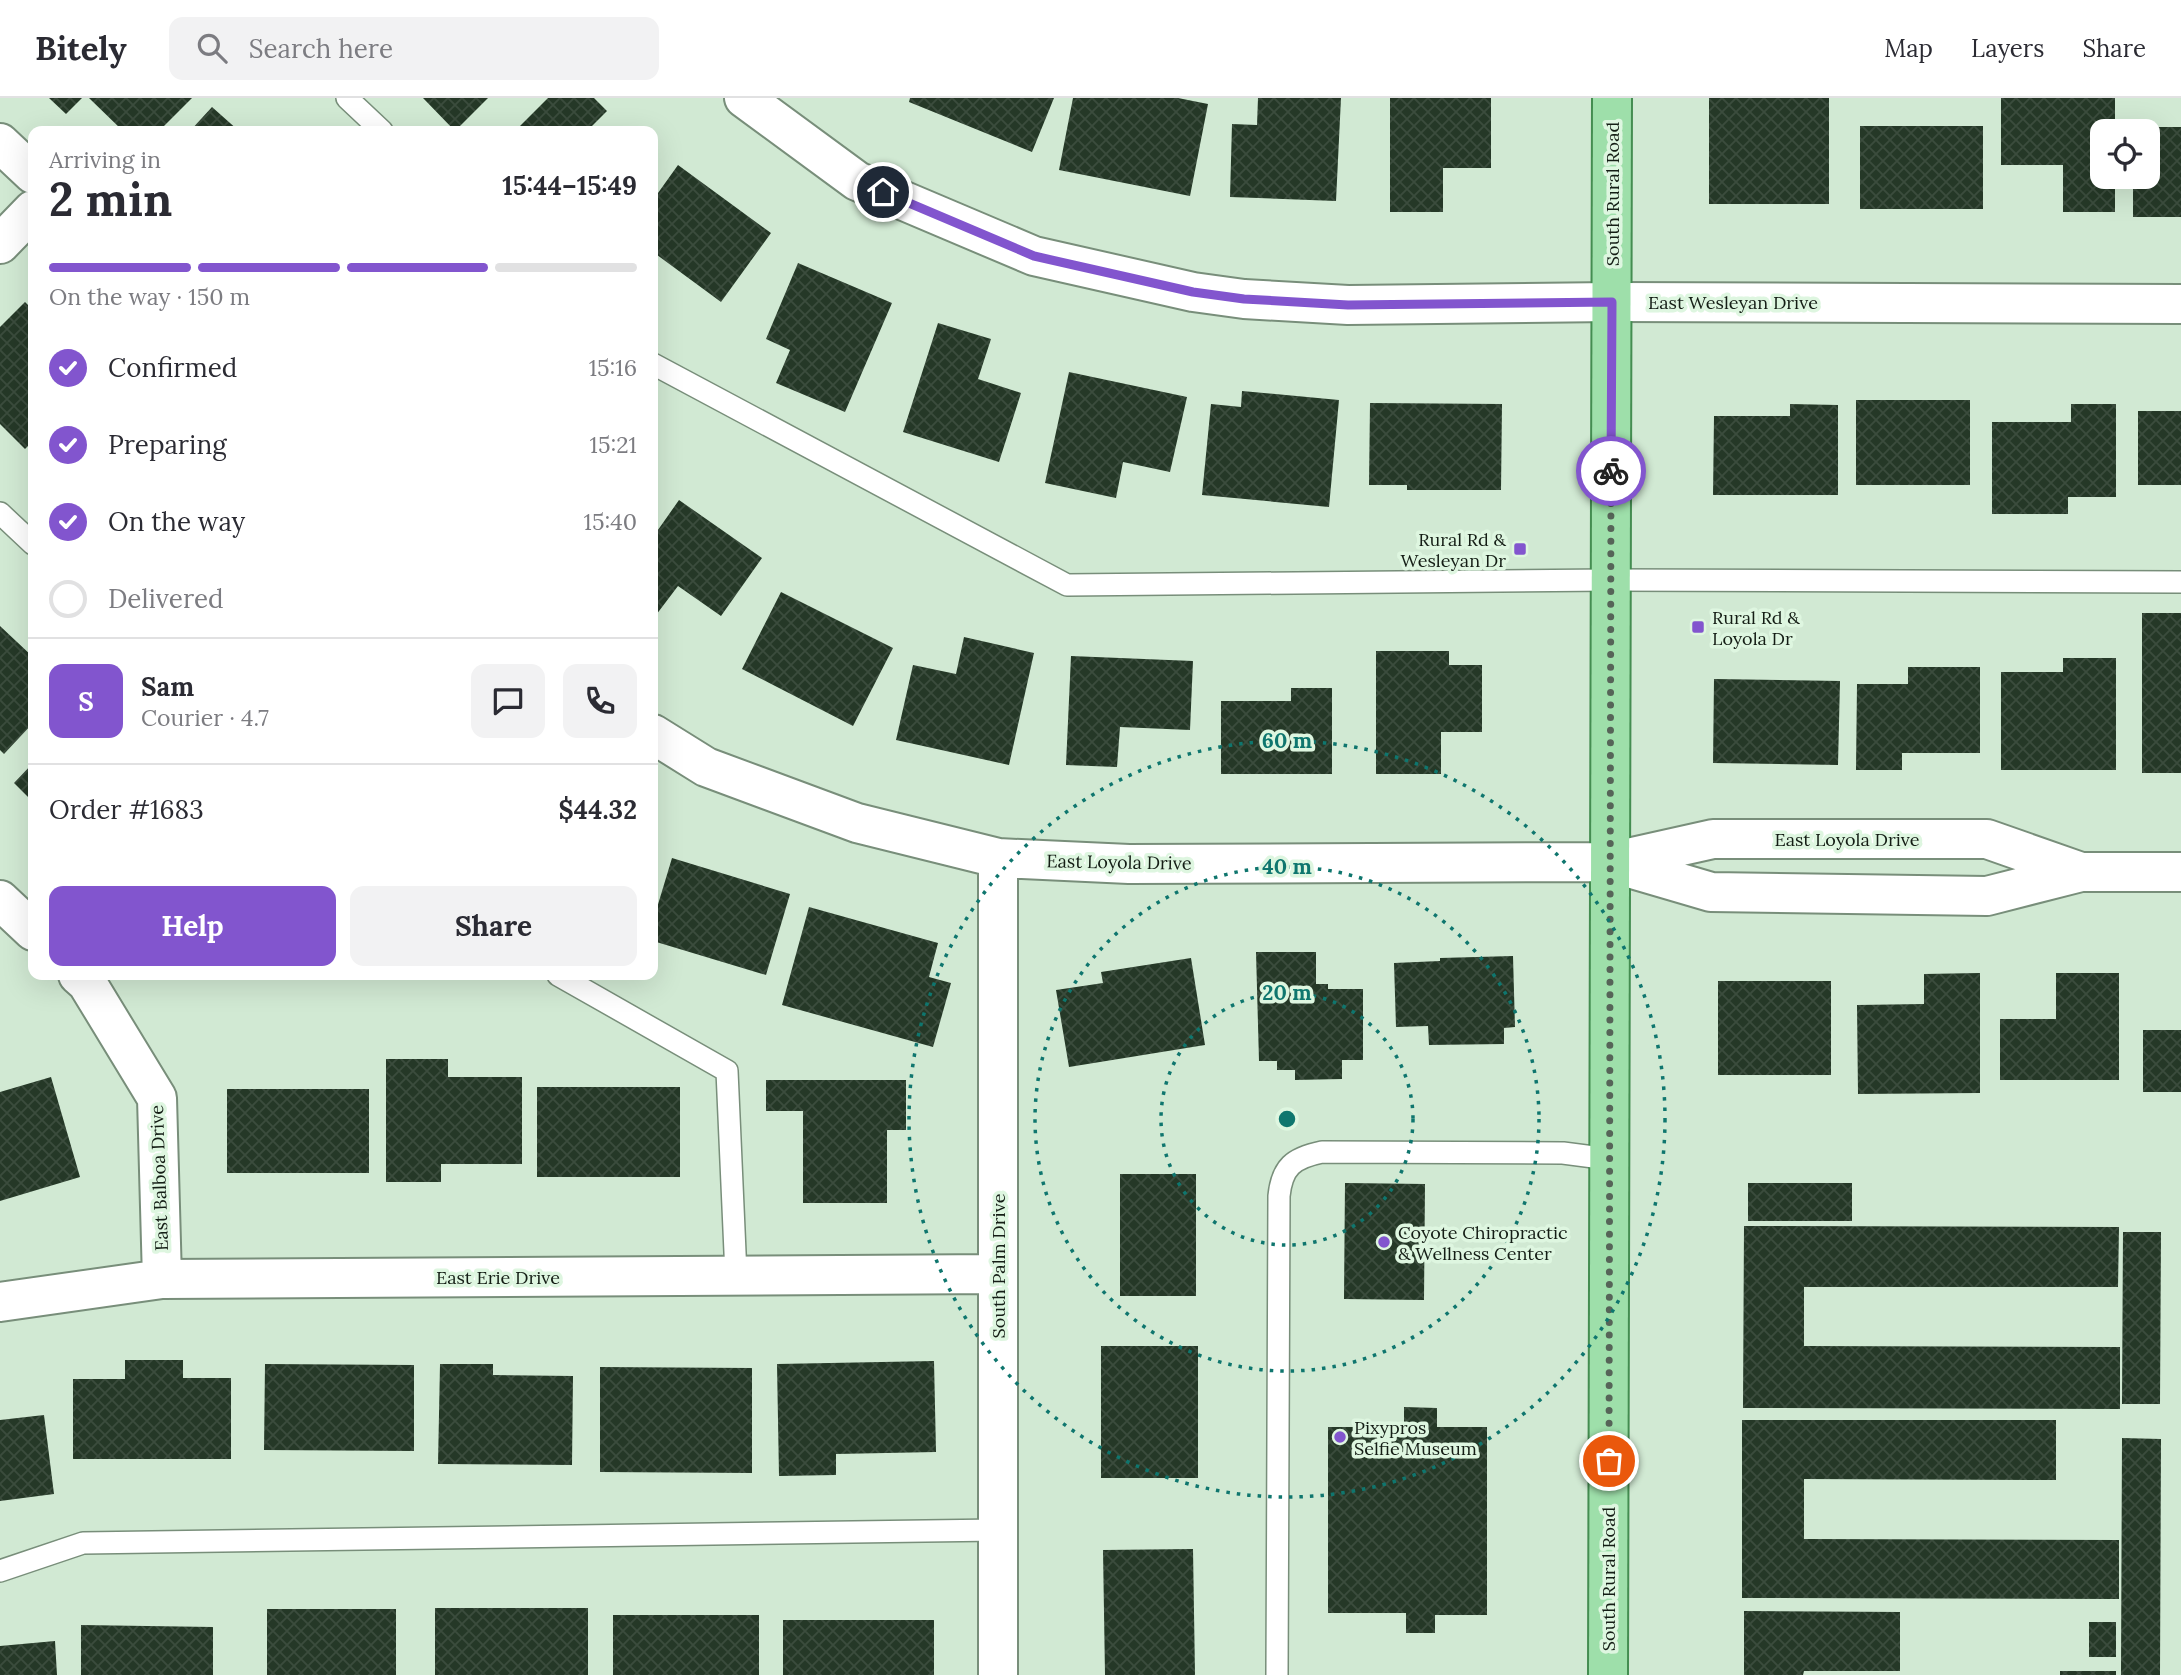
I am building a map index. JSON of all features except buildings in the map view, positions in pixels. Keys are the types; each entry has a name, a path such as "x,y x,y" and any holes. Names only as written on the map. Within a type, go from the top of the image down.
{"main road":[{"name":"South Rural Road","path":"1608,1675 1612,98"}],"street":[{"name":"East Wesleyan Drive","path":"744,98 858,181 1034,256 1193,292 1244,299 1348,305 1612,302 2181,304"},
{"path":"0,143 28,169"},
{"path":"0,244 28,215"},
{"name":"East Loyola Drive","path":"658,737 706,768 858,823 998,858 1129,864 1610,862 1713,839 1987,839 2081,872"},
{"name":"South Palm Drive","path":"998,858 998,1675"},
{"name":"East Loyola Drive","path":"1610,862 1711,892 1987,896 2081,872 2181,872"},
{"path":"0,900 28,927"},
{"name":"East Balboa Drive","path":"84,980 157,1098 162,1279"},
{"name":"East Erie Drive","path":"0,1302 162,1279 998,1274"}],"lane":[{"path":"347,98 377,126"},
{"path":"658,367 1067,585 1610,580 2181,582"},
{"path":"0,513 28,539"},
{"path":"567,980 727,1071 736,1275"},
{"path":"1277,1675 1279,1196 1281,1178 1289,1164 1303,1156 1322,1152 1550,1153 1609,1159"},
{"path":"0,1570 83,1543 998,1530"}],"way so far":[{"path":"1609,1461 1611,471"}],"place":[{"name":"Rural Rd & Wesleyan Dr","path":"1520,549"},
{"name":"Rural Rd & Loyola Dr","path":"1698,627"},
{"name":"Coyote Chiropractic & Wellness Center","path":"1384,1242"},
{"name":"Pixypros Selfie Museum","path":"1340,1437"}],"route":[{"path":"883,192 1034,256 1193,292 1244,299 1348,305 1612,302 1611,471"}]}
